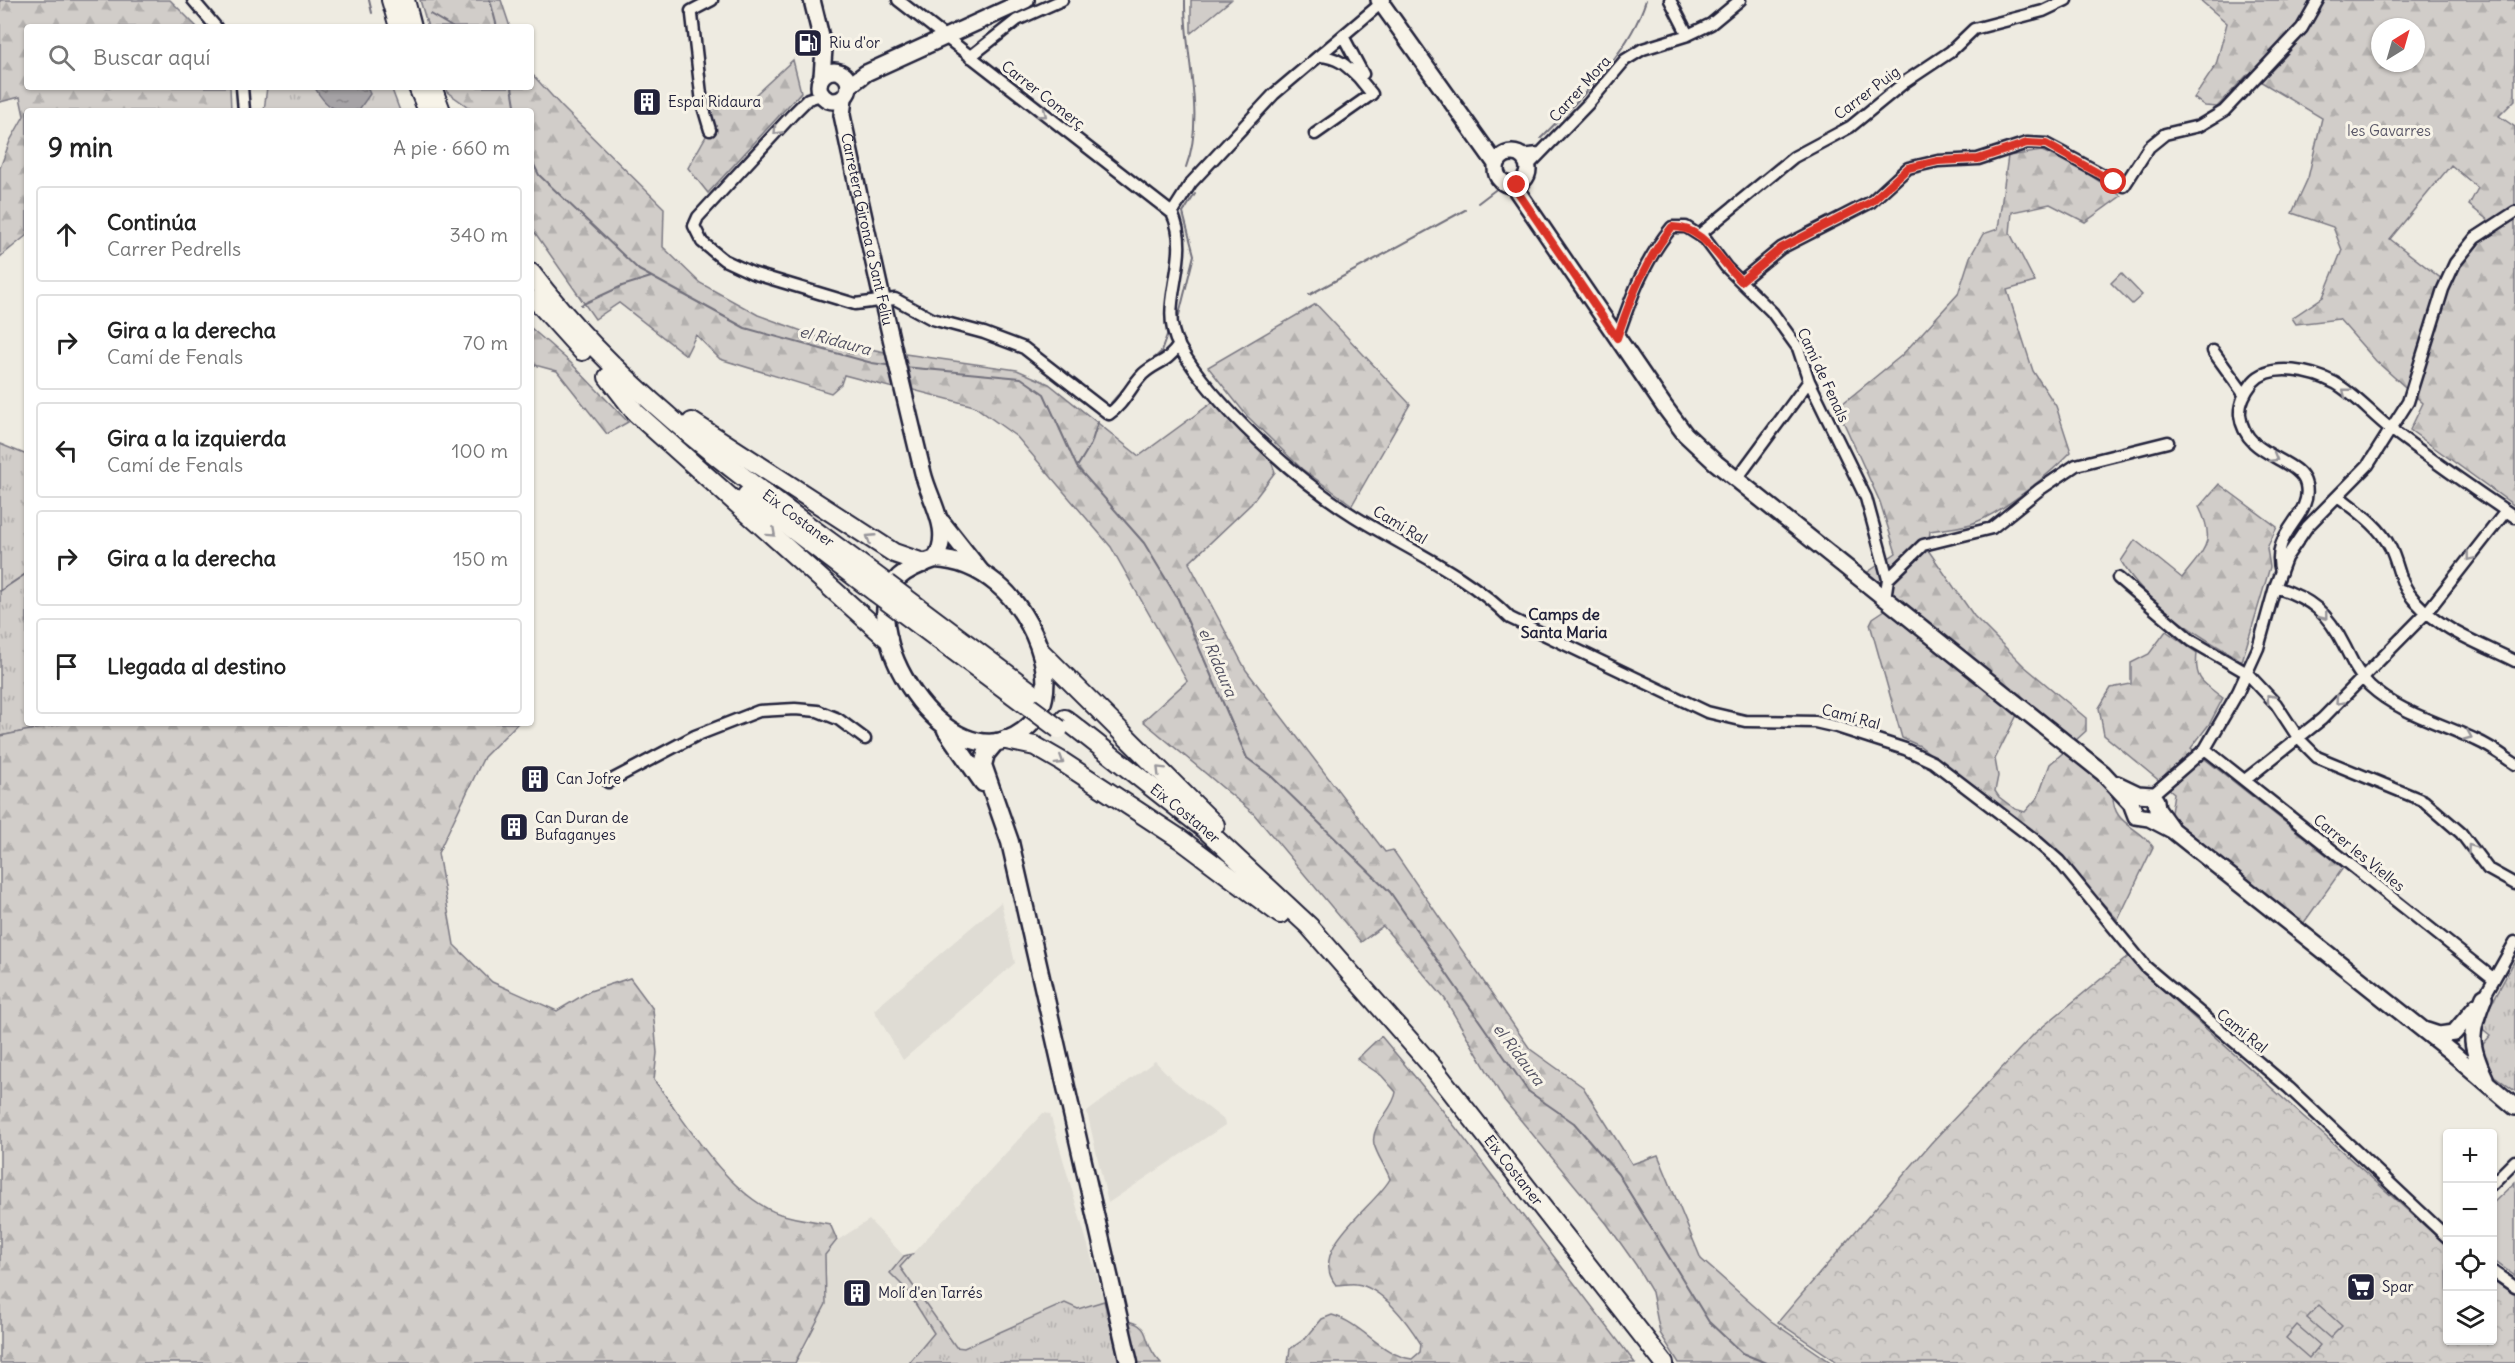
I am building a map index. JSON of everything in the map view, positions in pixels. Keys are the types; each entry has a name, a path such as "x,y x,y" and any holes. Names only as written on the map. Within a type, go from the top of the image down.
{"highway":[{"path":"391,0 398,24"},
{"path":"405,0 411,24"},
{"path":"419,90 427,108"},
{"path":"433,90 440,108"},
{"path":"534,277 584,336 636,413 888,639"},
{"path":"534,297 609,370 894,553 929,561"},
{"name":"Eix Costaner","path":"609,370 655,404 881,588 1204,829 1284,909 1430,1064 1664,1363"},
{"path":"1042,653 1266,875 1284,909"},
{"path":"1001,741 1035,746 1284,909"},
{"name":"Eix Costaner","path":"1284,909 1513,1184 1651,1363"}],"main road":[{"path":"1001,817 966,756 909,686 897,666 888,639 887,603 891,591 898,578 929,561 952,560 983,574 998,584 1018,608 1042,653 1043,706 1034,722 1001,741 986,754 983,765 996,796 1010,842 1129,1363"},
{"path":"942,725 962,736 1001,741"}],"street":[{"path":"193,0 213,24"},
{"path":"710,130 702,103 692,13 712,0"},
{"path":"812,0 824,49 838,88"},
{"name":"Carrer Comerç","path":"898,0 1172,213"},
{"path":"1026,0 1011,9 943,36 838,88 808,99 698,218 694,226 702,242 724,260 752,273 855,304 895,299 932,319 984,333 1024,348 1109,414 1118,407 1144,373 1162,364 1179,345 1174,334 1171,312 1180,261 1180,237 1172,213 1191,183 1274,94 1381,1 1481,143 1500,160"},
{"path":"970,57 1011,9 1062,0"},
{"path":"1670,0 1688,36"},
{"name":"Carrer Mora","path":"1521,172 1588,104 1625,60 1643,50 1688,36 1711,24 1740,0"},
{"name":"Carrer Puig","path":"1699,235 1794,157 1850,127 1905,82 1950,52 1974,29 2043,11 2066,0"},
{"path":"1741,281 1781,248 1871,202 1908,168 1918,165 1938,161 1978,159 2027,143 2046,144 2124,186 2149,147 2165,134 2199,126 2224,111 2302,28 2318,0"},
{"path":"1343,36 1363,74 1359,78"},
{"name":"Carretera Girona a Sant Feliu","path":"824,49 819,86 838,88 891,343 927,489 936,512"},
{"path":"1314,134 1372,94 1344,63 1332,57 1320,56"},
{"path":"242,90 244,108"},
{"path":"1500,160 1513,153 1521,172 1529,212 1686,434 1736,480 2112,781 2146,804 2172,830 2424,1030 2515,1107"},
{"path":"1500,160 1498,178 1505,184 1521,172"},
{"path":"2146,804 2205,749 2247,673 2258,648 2275,587 2286,558 2307,527 2368,465 2408,402 2443,289 2455,263 2475,238 2515,212"},
{"path":"1617,338 1631,295 1646,264 1667,232 1672,227 1686,227 1699,235"},
{"name":"Camí de Fenals","path":"1699,235 1785,330 1798,348 1809,381 1866,498 1888,579 1885,598"},
{"name":"Camí Ral","path":"1179,345 1213,392 1299,476 1354,516 1463,580 1494,601 1510,618 1707,712 1745,721 1815,722 1905,749 1933,762 2059,861 2146,967 2289,1088 2443,1234"},
{"path":"2213,351 2244,394"},
{"path":"2245,780 2322,719 2427,612 2510,514 2391,430 2336,384 2316,375 2291,370 2272,372 2256,379 2244,394 2240,414 2247,435 2259,449 2301,473 2306,483 2307,496 2301,511 2280,545 2277,558 2281,572"},
{"path":"1736,480 1809,381"},
{"path":"1888,579 1923,545 1992,528 2039,490 2076,465 2168,442"},
{"path":"2338,496 2379,530 2391,548 2405,587 2427,612 2440,623 2515,660"},
{"path":"929,561 944,543 944,533 936,512"},
{"path":"936,512 983,574"},
{"path":"2118,578 2192,641 2247,673 2276,704 2298,739 2317,757 2336,767 2372,778 2424,801 2461,833 2488,869 2515,884"},
{"path":"2275,587 2298,594 2314,603 2343,642 2361,677 2371,687 2416,715 2476,740 2515,764"},
{"path":"608,782 695,736 759,711 818,711 838,719 865,739"},
{"name":"Carrer les Vielles","path":"2205,749 2494,979"},
{"path":"2451,1052 2457,1050 2471,1036 2484,997 2515,942"},
{"path":"2451,1052 2449,1044 2454,1033 2484,997"},
{"path":"2424,1030 2439,1035 2454,1033"},
{"path":"2471,1036 2478,1062 2488,1083"},
{"path":"2494,1183 2515,1161"},
{"path":"2497,1274 2515,1287"}],"shaded area":[{"path":"1001,902 1015,963 903,1060 874,1010"},
{"path":"1155,1061 1174,1081 1224,1120 1225,1125 1108,1203 1087,1112"},
{"path":"1043,1113 1050,1114 1104,1301 964,1348 956,1347 900,1267"},
{"path":"869,1220 904,1256 891,1273 906,1289 934,1333 909,1363 795,1363 809,1341 827,1275 825,1255 838,1240"}],"green space":[{"path":"0,0 170,0 194,24 24,24 24,90 230,90 231,108 24,108 24,116 20,97 0,102"},
{"path":"420,0 501,0 509,24 427,24"},
{"path":"1191,0 1231,0 1191,33"},
{"name":"les Gavarres","path":"2200,0 2515,0 2515,100 2499,116 2515,127 2515,506 2410,430 2423,403 2376,361 2339,319 2296,324 2292,318 2323,297 2342,250 2333,227 2292,213 2308,178 2322,118 2248,74 2217,107 2205,106 2194,98 2216,65 2227,23","holes":["2451,165 2478,188 2469,205 2489,221 2462,247 2442,279 2390,239"]},
{"path":"793,60 801,92 708,193 688,168 706,136 712,109 730,94 741,108"},
{"path":"534,76 664,208 663,247 700,283 758,315 829,341 885,352 893,388 844,375 841,384 831,393 720,359 696,335 686,355 619,303 595,319 534,231 534,108 470,108 446,90 534,90"},
{"path":"267,90 392,90 399,108 264,108"},
{"path":"24,116 24,237 0,257 0,168 10,141"},
{"path":"2042,151 2076,166 2121,196 2085,222 2050,204 2012,212 2010,233 2035,282 2007,290 2033,371 2056,406 2071,452 2051,471 2000,510 1965,526 1930,531 1928,550 1974,616 2024,666 2086,718 2086,731 2076,740 1865,574 1896,553 1880,502 1837,408 1901,356 1958,294 1970,257 1983,234 1998,229 2008,156"},
{"path":"2121,273 2142,295 2132,304 2111,283"},
{"path":"1316,304 1410,404 1352,505 1302,469 1247,416 1208,367"},
{"path":"534,331 571,363 628,422 607,434 557,371 534,365"},
{"path":"905,354 1017,370 1049,384 1139,456 1213,402 1271,461 1275,472 1251,504 1189,563 1246,670 1385,852 1393,850 1530,1049 1583,1087 1632,1164 1658,1155 1701,1259 1771,1321 1832,1363 1679,1363 1660,1333 1652,1292 1636,1265 1607,1224 1504,1100 1445,999 1383,926 1361,942 1253,813 1143,721 1187,681 1111,547 1017,437 974,406 913,390"},
{"path":"0,444 24,454 24,726 50,726 0,736"},
{"path":"2219,484 2277,527 2267,548 2270,567 2242,661 2191,630 2159,606 2132,577 2121,561 2135,540 2182,578 2206,545 2207,529 2199,507"},
{"path":"1885,610 1894,614 2017,715 1995,759 1998,776 1995,791 1999,797 2015,809 2025,812 2038,797 2050,764 2064,752 2113,792 2116,812 2121,819 2141,834 2153,847 2118,920 2034,835 1920,746 1902,738 1870,624 1873,618"},
{"path":"2166,631 2197,653 2197,669 2201,680 2223,698 2210,723 2191,748 2343,868 2303,924 2170,819 2174,793 2104,735 2099,708 2111,688 2131,684 2131,663 2149,654"},
{"path":"50,726 515,726 484,757 438,853 454,945 492,982 557,1011 590,991 630,978 653,1009 657,1053 654,1080 710,1156 743,1192 761,1205 786,1216 830,1224 837,1240 825,1255 826,1304 795,1363 0,1363 0,736"},
{"path":"2129,956 2152,980 2443,1242 2443,1345 2497,1345 2497,1282 2515,1295 2515,1363 1839,1363 1778,1322 1931,1143 2035,1033"},
{"path":"2515,960 2515,1091 2485,1069 2479,1049 2490,1036 2479,1027"},
{"path":"1381,1036 1440,1107 1635,1363 1288,1363 1290,1349 1306,1338 1322,1319 1332,1315 1353,1325 1391,1352 1412,1359 1420,1352 1421,1344 1416,1336 1385,1299 1366,1287 1354,1284 1336,1285 1329,1271 1330,1257 1336,1243 1390,1179 1375,1148 1374,1137 1375,1130 1391,1105 1396,1092 1382,1076 1357,1059"},
{"path":"2515,1182 2515,1276 2497,1263 2497,1199"},
{"path":"912,1254 900,1267 956,1347 964,1348 1065,1303 1078,1309 1104,1301 1120,1363 909,1363 934,1333 906,1289 890,1273 904,1256"},
{"path":"2319,1305 2342,1326 2330,1338 2307,1318"},
{"path":"1110,1320 1135,1323 1141,1327 1161,1363 1120,1363"},
{"path":"2297,1325 2320,1345 2309,1358 2286,1338"}],"water":[{"path":"316,90 368,90 370,94 360,108 334,108"}],"waterway":[{"path":"369,0 372,13"},
{"name":"el Ridaura","path":"490,0 496,24"},
{"path":"1185,0 1194,105 1192,147 1186,167"},
{"path":"1541,138 1587,91 1616,57 1628,39 1646,0"},
{"path":"430,14 447,24"},
{"name":"el Ridaura","path":"512,90 516,108"},
{"name":"el Ridaura","path":"534,165 539,175 639,270 745,328 872,363 893,366"},
{"path":"1478,203 1499,187"},
{"path":"1178,319 1194,255 1183,213 1195,194"},
{"path":"1309,295 1465,210"},
{"path":"581,305 622,286 651,277"},
{"path":"1150,362 1161,352 1167,335"},
{"name":"el Ridaura","path":"904,367 1021,378 1044,394 1077,467 1144,543 1178,599 1247,758 1271,776 1390,892 1528,1091 1574,1123 1618,1174 1709,1322 1742,1353 1766,1363"},
{"path":"1111,403 1139,371"},
{"path":"1077,467 1091,444 1098,422"},
{"path":"0,591 24,575"}],"place":[{"name":"Riu d'or","path":"808,43"},
{"name":"Espai Ridaura","path":"647,102"},
{"name":"Can Jofre","path":"535,779"},
{"name":"Can Duran de Bufaganyes","path":"514,827"},
{"name":"Spar","path":"2361,1287"},
{"name":"Molí d'en Tarrés","path":"857,1293"}],"district":[{"name":"Camps de Santa Maria","path":"1564,623"}],"route":[{"path":"1517,185 1513,185 1529,212 1617,338 1631,295 1651,254 1672,227 1686,227 1705,239 1725,267 1741,281 1781,248 1871,202 1908,168 1938,161 1978,159 2027,143 2046,144 2084,163 2114,182"}]}
